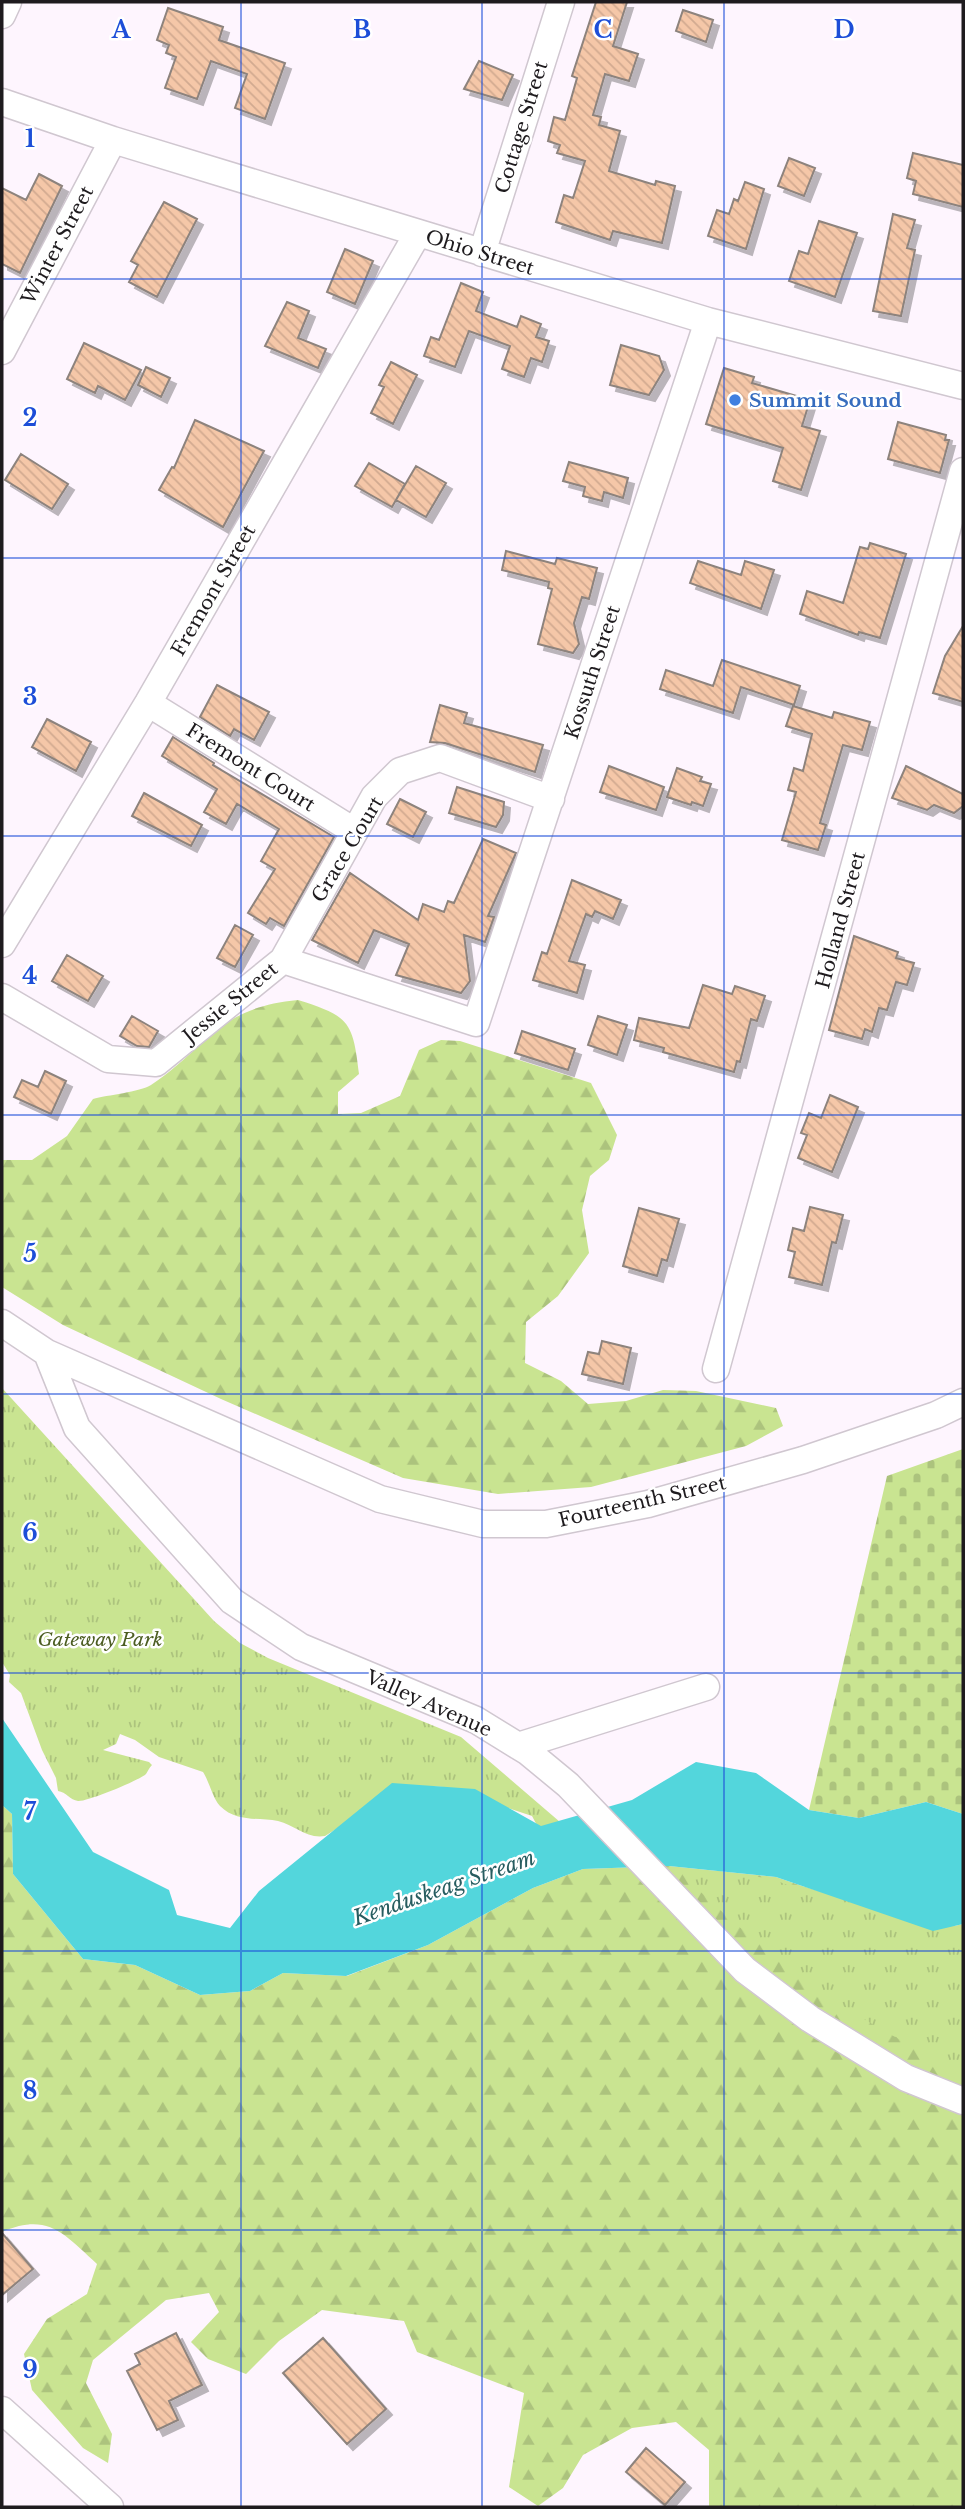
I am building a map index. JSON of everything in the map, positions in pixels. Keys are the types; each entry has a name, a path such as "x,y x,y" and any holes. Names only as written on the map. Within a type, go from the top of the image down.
{"street":[{"path":"2,15 8,2"},
{"name":"Cottage Street","path":"482,253 561,2"},
{"name":"Ohio Street","path":"2,102 113,140 708,321 963,386"},
{"name":"Winter Street","path":"2,351 113,140"},
{"name":"Fremont Street","path":"2,944 148,703 418,233"},
{"name":"Kossuth Street","path":"476,1023 708,321"},
{"name":"Holland Street","path":"716,1369 963,471"},
{"name":"Fremont Court","path":"148,703 354,831"},
{"name":"Grace Court","path":"283,960 374,797 400,771 440,758 551,799"},
{"name":"Jessie Street","path":"2,997 108,1059 156,1063 283,960 476,1023"},
{"path":"2,1323 47,1353"},
{"name":"Fourteenth Street","path":"47,1353 380,1499 483,1524 546,1524 648,1504 803,1460 936,1415 963,1402"},
{"name":"Valley Avenue","path":"47,1353 77,1427 232,1601 300,1647 476,1720 518,1746 568,1785 745,1970 810,2019 906,2078 963,2101"},
{"path":"518,1746 706,1687"},
{"path":"2,2410 110,2507"}],"green space":[{"path":"298,1000 338,1016 351,1032 359,1074 338,1092 338,1114 361,1113 400,1096 419,1050 441,1040 460,1041 591,1083 617,1135 609,1160 590,1176 582,1210 589,1253 558,1296 526,1322 525,1363 561,1381 588,1404 626,1401 663,1390 696,1391 776,1408 783,1426 746,1446 591,1487 498,1494 403,1478 221,1399 63,1325 2,1287 2,1160 32,1160 67,1136 93,1099 151,1085 231,1020 271,1004"},
{"name":"Gateway Park","path":"2,1388 214,1621 240,1643 268,1658 461,1737 560,1822 540,1831 532,1816 444,1787 406,1785 325,1836 306,1834 278,1821 234,1815 220,1806 203,1772 159,1757 135,1740 120,1734 116,1744 103,1750 149,1762 152,1765 146,1774 113,1790 78,1801 58,1791 56,1778 42,1750 21,1693 9,1682 10,1675 2,1662"},
{"path":"963,1449 963,1814 926,1802 859,1818 809,1810 887,1476"},
{"path":"2,1805 12,1814 13,1874 83,1959 135,1965 200,1995 250,1991 283,1973 347,1976 428,1945 533,1888 583,1869 669,1866 776,1877 933,1931 963,1924 963,2507 709,2507 709,2450 676,2422 632,2428 583,2455 563,2488 538,2506 509,2487 524,2393 417,2352 404,2321 322,2310 279,2341 246,2374 208,2359 191,2342 219,2312 209,2293 166,2300 93,2360 86,2383 112,2434 108,2463 83,2448 32,2390 24,2354 47,2319 87,2294 97,2264 65,2235 44,2225 18,2226 2,2232"},
{"path":"718,1871 772,1879 798,1889 805,1887 928,1924 963,1927 963,2069 885,2032 814,1986 747,1933 683,1875"}],"water":[{"name":"Kenduskeag Stream","path":"2,1718 93,1852 169,1890 177,1915 230,1928 259,1891 392,1783 475,1789 541,1826 632,1800 696,1762 756,1773 809,1810 859,1818 926,1802 963,1814 963,1924 933,1931 776,1877 669,1866 583,1869 533,1888 428,1945 346,1976 283,1973 250,1991 200,1995 135,1965 83,1959 13,1874 12,1814 2,1805"}],"building":[{"path":"596,2 627,2 613,46 638,54 629,81 605,74 593,115 601,117 599,125 620,131 609,171 655,185 656,181 675,186 662,243 613,231 610,240 556,222 564,195 573,198 585,161 557,153 560,145 548,141 554,117 565,120 577,78 572,76"},
{"path":"168,8 223,27 219,40 285,63 265,119 235,108 247,74 211,61 197,99 165,88 176,57 166,53 169,45 157,40"},
{"path":"683,10 713,20 706,42 676,31"},
{"path":"479,61 513,75 502,100 464,89"},
{"path":"913,153 963,165 963,207 913,194 916,181 907,178"},
{"path":"789,158 815,168 804,196 778,186"},
{"path":"39,174 62,186 20,273 2,264 2,188 26,200"},
{"path":"745,182 764,189 746,249 708,236 717,210 729,214 734,199 738,201"},
{"path":"164,202 197,219 157,297 129,282 138,265 131,261"},
{"path":"893,214 915,220 907,248 915,250 901,316 873,311"},
{"path":"819,221 857,233 835,297 789,281 799,251 808,254"},
{"path":"345,249 373,261 355,304 327,292"},
{"path":"461,283 483,292 476,311 517,327 521,316 541,324 536,337 549,341 542,362 531,358 524,377 502,369 510,346 469,331 455,367 424,356 431,337 439,340"},
{"path":"287,302 309,311 298,338 326,349 318,368 265,346"},
{"path":"84,343 141,370 125,400 98,386 95,393 67,379"},
{"path":"621,345 659,356 664,370 649,395 610,385"},
{"path":"391,362 417,375 393,424 371,413 384,387 379,385"},
{"path":"146,367 170,378 161,397 138,385"},
{"path":"724,368 754,377 752,383 810,400 802,426 820,431 801,490 773,481 783,448 706,424"},
{"path":"195,420 264,451 223,527 159,490 172,467 174,468"},
{"path":"898,422 946,435 945,440 949,440 940,473 888,459"},
{"path":"21,454 68,484 52,509 5,480"},
{"path":"569,462 628,478 623,498 604,492 602,501 583,496 585,487 563,481"},
{"path":"369,463 405,484 392,507 355,486"},
{"path":"416,466 446,483 426,517 396,500"},
{"path":"870,543 906,554 880,638 859,632 858,635 800,614 807,591 843,603 860,547 868,549"},
{"path":"506,551 555,564 557,558 597,568 589,599 582,597 574,623 579,644 573,653 538,644 552,589 548,588 549,582 502,570"},
{"path":"698,561 741,575 745,561 774,570 761,609 690,583"},
{"path":"963,626 963,702 933,693 945,656"},
{"path":"722,660 800,686 794,705 741,687 733,713 660,689 666,670 713,686"},
{"path":"217,685 269,712 254,740 234,729 230,736 200,717"},
{"path":"440,705 467,713 464,723 543,745 535,772 445,743 430,742"},
{"path":"793,706 832,718 834,712 870,722 862,750 843,745 820,823 826,825 818,850 782,840 796,792 788,790 794,768 803,771 812,734 786,726"},
{"path":"47,719 91,742 76,771 32,747"},
{"path":"173,737 214,763 213,765 334,837 284,926 270,918 266,924 248,913 275,869 261,861 279,829 237,804 226,824 204,812 217,789 162,756"},
{"path":"609,766 664,787 656,810 600,792"},
{"path":"906,766 963,794 963,806 954,813 934,805 927,810 892,798"},
{"path":"677,768 702,777 700,781 711,784 703,806 667,797"},
{"path":"457,787 504,802 503,815 496,827 449,813"},
{"path":"144,793 202,825 191,846 132,816"},
{"path":"400,799 426,812 413,837 387,824"},
{"path":"483,839 516,853 488,916 494,917 485,942 464,935 470,981 461,993 396,975 409,944 374,930 358,963 312,940 350,873 418,920 423,904 444,912 448,901 454,903"},
{"path":"572,880 621,900 613,919 595,911 592,917 586,914 569,961 585,965 577,993 533,980 542,952 547,954"},
{"path":"235,925 253,935 235,967 217,958"},
{"path":"854,936 898,952 896,958 914,963 907,985 896,982 887,1010 879,1008 872,1032 865,1029 862,1039 829,1030"},
{"path":"67,955 103,976 88,1001 52,981"},
{"path":"703,985 732,994 735,986 765,996 757,1021 751,1019 740,1062 737,1061 734,1072 663,1052 664,1048 634,1040 639,1018 689,1028"},
{"path":"132,1016 158,1031 149,1047 137,1046 120,1036"},
{"path":"598,1016 627,1025 617,1055 588,1045"},
{"path":"522,1031 575,1049 568,1070 515,1053"},
{"path":"45,1071 66,1081 51,1114 14,1097 22,1080 38,1087"},
{"path":"830,1095 858,1107 832,1172 798,1158 807,1135 801,1133 809,1113 821,1118"},
{"path":"810,1207 843,1215 836,1243 832,1242 822,1285 789,1277 795,1252 788,1250 793,1228 804,1231"},
{"path":"639,1208 679,1219 667,1261 662,1259 657,1276 623,1266"},
{"path":"602,1341 631,1348 623,1384 582,1374 588,1352 599,1354"},
{"path":"2,2233 33,2269 2,2295"},
{"path":"176,2333 202,2385 169,2401 178,2420 157,2430 127,2371 140,2364 135,2354"},
{"path":"323,2338 386,2409 347,2444 283,2373"},
{"path":"646,2448 685,2482 665,2505 626,2472"}],"place":[{"name":"Summit Sound","path":"735,400"}]}
